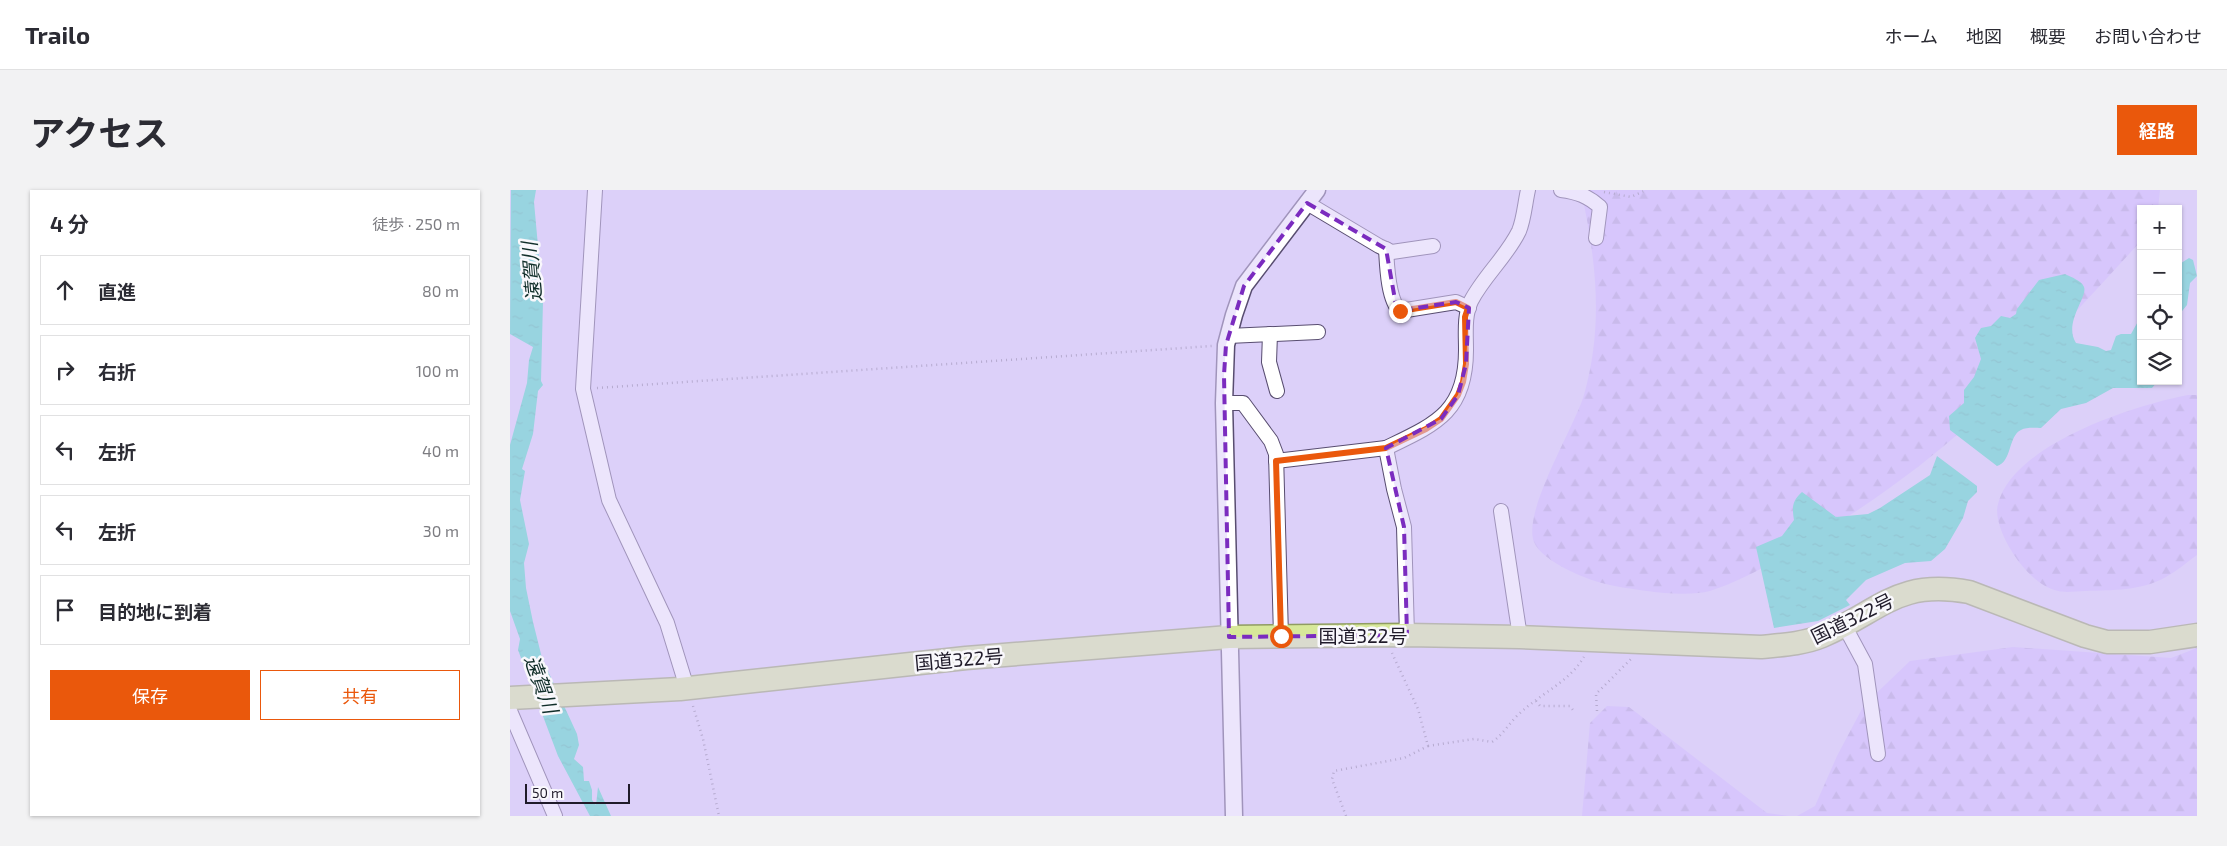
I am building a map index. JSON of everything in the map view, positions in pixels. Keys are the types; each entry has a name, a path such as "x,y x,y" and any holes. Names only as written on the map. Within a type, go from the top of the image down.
{"highway":[{"name":"国道322号","path":"511,703 683,689 966,658 1229,637 1397,635 1520,637 1761,647 1790,645 1820,637 1880,603 1901,594 1927,589 1949,588 1969,592 2085,636 2107,642 2150,642 2197,635"}],"street":[{"path":"595,190 583,389 609,500 667,623 683,689"},
{"path":"1234,816 1224,403 1227,340 1244,286 1317,190"},
{"path":"1276,461 1386,448 1426,429 1441,419 1458,395 1466,364 1465,317 1468,308 1519,231 1528,190"},
{"path":"1561,190 1574,191 1600,207 1596,238"},
{"path":"1307,203 1392,252 1433,246"},
{"path":"1386,249 1388,274 1396,307 1400,311 1456,302 1468,308"},
{"path":"1227,340 1270,334 1318,332"},
{"path":"1270,334 1269,362 1277,390"},
{"path":"1224,403 1243,403 1271,441 1276,461 1281,636"},
{"path":"1386,448 1404,528 1397,635"},
{"path":"1501,512 1520,637"},
{"path":"1844,625 1865,664 1878,754"},
{"path":"511,703 555,816"}],"path":[{"path":"1586,197 1590,190 1631,197 1646,190"},
{"path":"583,389 1227,340"},
{"path":"1397,635 1389,645 1418,709 1428,746"},
{"path":"1346,816 1332,779 1334,771 1404,758 1428,746 1474,739 1492,742 1499,738 1519,714 1567,679 1576,670 1587,652 1588,640"},
{"path":"1597,711 1596,694 1642,649 1644,643"},
{"path":"683,689 703,740 719,816"},
{"path":"1536,701 1540,706 1570,706 1574,710"}],"highlighted area":[{"path":"1307,203 1386,249 1397,311 1456,302 1469,308 1466,364 1458,395 1441,419 1386,448 1404,527 1407,635 1229,637 1224,375 1226,345 1244,286"}],"green space":[{"path":"1581,190 2160,190 2158,205 2137,205 2137,245 1986,409 1958,434 1875,498 1832,527 1749,575 1710,591 1687,594 1633,589 1590,579 1567,570 1546,557 1534,542 1532,528 1535,511 1584,395 1590,369 1594,343 1596,292 1591,242"},
{"path":"2188,395 2197,395 2197,555 2166,577 2137,587 2116,590 2064,592 2044,585 2037,580 2015,556 2000,528 1997,509 2008,482 2027,463 2051,446 2079,431 2138,408"},
{"path":"2013,647 2171,658 2197,648 2197,816 1797,816 1815,806 1837,756 1864,705 1910,661"},
{"path":"1607,706 1629,707 1767,813 1789,816 1582,816 1590,723"}],"water":[{"name":"遠賀川","path":"511,190 536,190 534,202 543,301 541,381 543,385 538,391 533,434 522,469 525,471 520,500 529,544 524,563 526,588 542,658 577,734 579,745 574,759 583,767 584,781 589,781 592,790 592,800 596,805 598,787 611,816 590,816 558,756 518,650 520,639 510,611 510,445 527,383 529,360 533,347 510,334"},
{"path":"2189,258 2193,260 2197,276 2190,283 2187,305 2182,311 2182,295 2182,262"},
{"path":"2065,274 2083,285 2083,297 2072,327 2076,343 2098,347 2106,351 2111,350 2116,336 2131,334 2137,323 2137,385 2155,385 2152,388 2113,388 2086,403 2061,409 2041,428 2028,428 2017,433 2005,460 1997,466 1950,430 1949,416 1964,403 1964,390 1974,377 1981,359 1975,338 1981,328 1991,326 2001,316 2010,318 2016,314 2017,309 2039,280"},
{"path":"1937,456 1977,486 1977,492 1968,501 1963,518 1945,549 1931,561 1905,563 1866,580 1846,600 1850,605 1818,621 1774,628 1756,547 1782,536 1794,520 1793,511 1796,498 1802,492 1836,517 1868,514 1930,475"}],"route":[{"path":"1281,636 1276,461 1386,448 1426,429 1441,419 1458,395 1463,382 1466,364 1465,317 1468,308 1456,302 1400,311"}]}
